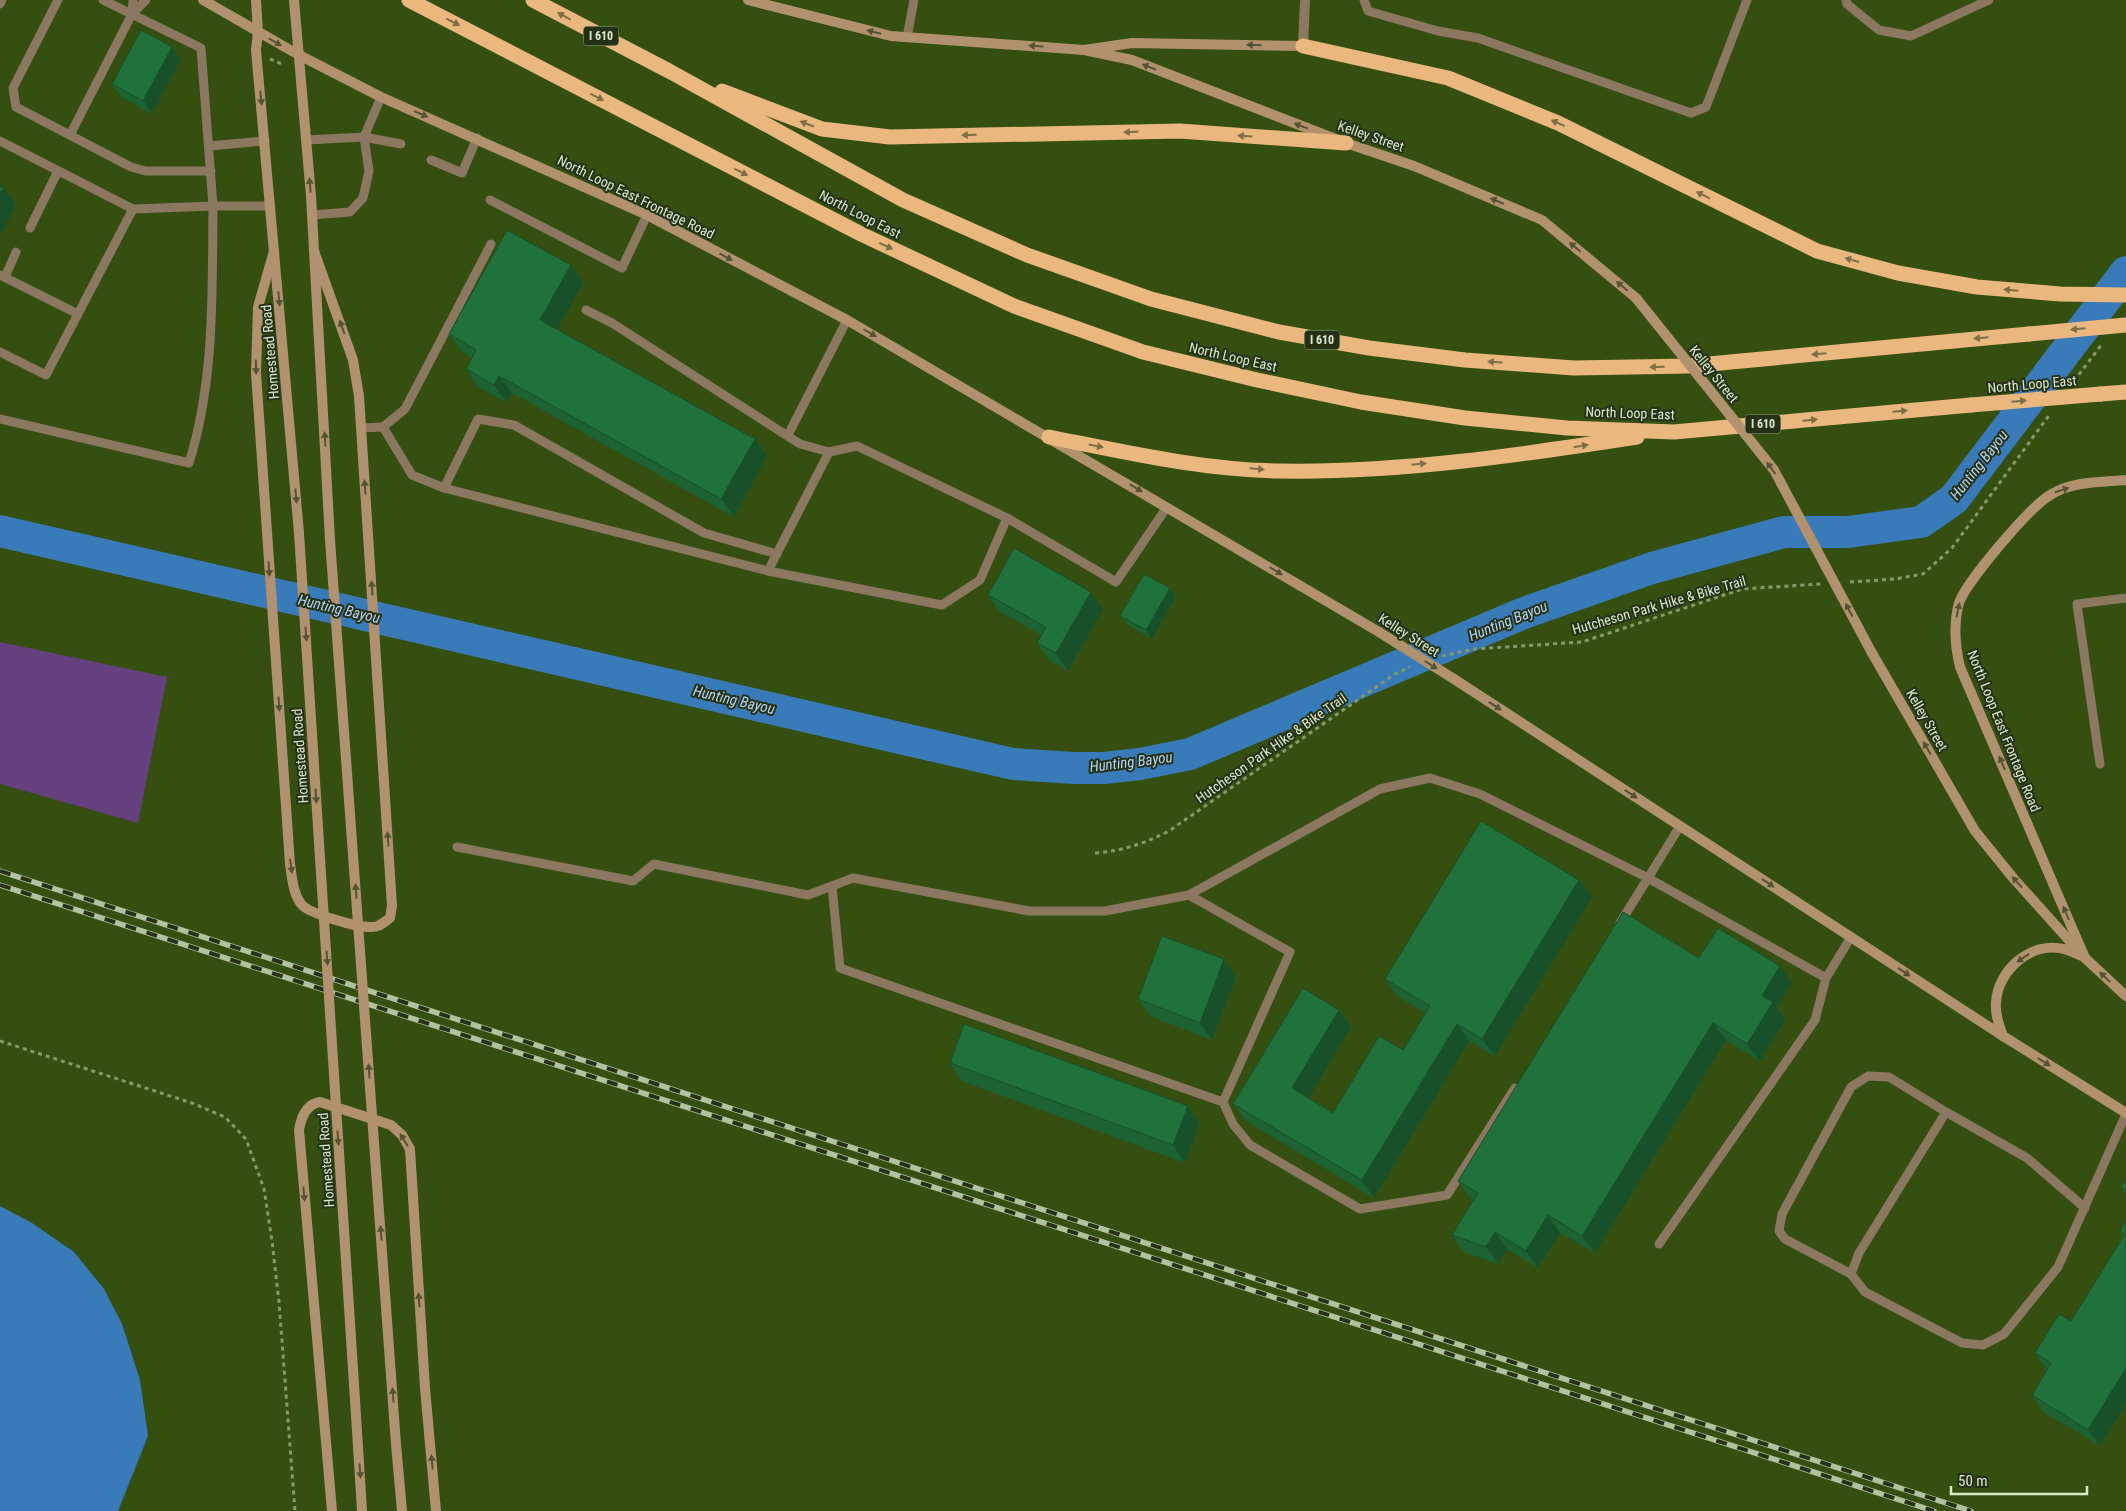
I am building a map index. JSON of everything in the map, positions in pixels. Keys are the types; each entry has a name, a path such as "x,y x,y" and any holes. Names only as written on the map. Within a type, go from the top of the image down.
{"highway":[{"name":"North Loop East","path":"409,0 861,234 1014,306 1144,352 1257,380 1351,400 1456,416 1568,428 1674,432 2126,392"},
{"name":"I 610","path":"533,0 669,71 903,200 1028,256 1151,299 1279,332 1369,348 1465,360 1574,368 1688,366 2126,325"},
{"path":"1303,46 1457,82 1558,122 1816,251 1898,273 1977,287 2060,294 2126,295"},
{"path":"669,71 822,130 890,137 1180,131 1346,143"},
{"path":"1049,437 1186,464 1279,471 1371,469 1556,450 1674,432"}],"main road":[{"name":"North Loop East Frontage Road","path":"202,0 299,55 381,97 647,215 847,320 1049,437"},
{"name":"Homestead Road","path":"256,0 258,32 256,50 299,533 362,1511"},
{"path":"294,0 312,215 330,540 402,1511"},
{"path":"748,0 891,36 1084,50 1132,43 1303,46"},
{"name":"Kelley Street","path":"1084,50 1132,60 1346,143 1414,166 1542,220 1636,298 1774,470 1872,653 1975,831 2014,879 2085,958 2126,996"},
{"path":"274,250 258,307 256,373 290,864 294,888 302,906 316,913 369,927 380,926 390,918 392,906 359,396 353,360 314,251"},
{"name":"Kelley Street","path":"1049,437 1379,632 1454,679 2003,1036 2126,1113"},
{"name":"North Loop East Frontage Road","path":"2085,958 1960,667 1955,646 1955,625 1959,603 1967,587 2030,510 2052,493 2069,488 2126,480"},
{"path":"2003,1036 1996,1015 1996,1001 1999,988 2013,965 2036,951 2050,948 2063,949 2085,958"},
{"path":"332,1511 299,1130 302,1116 314,1103 320,1102 392,1125 402,1135 410,1149 425,1388 436,1511"}],"street":[{"path":"1303,46 1305,0"}],"lane":[{"path":"0,4 2,0"},
{"path":"58,0 13,88 16,107 131,167 146,171 211,171"},
{"path":"0,419 189,463 196,440 207,374 212,293 213,206 201,48 103,0"},
{"path":"132,14 133,0"},
{"path":"70,135 132,14 146,0"},
{"path":"907,37 914,0"},
{"path":"1364,0 1368,11 1438,31 1478,38 1691,113 1706,107 1747,0"},
{"path":"1846,0 1847,4 1879,30 1911,36 1989,0"},
{"path":"312,215 350,212 363,198 369,171 364,137 381,97"},
{"path":"306,140 364,137 401,144"},
{"path":"431,160 462,173 477,138"},
{"path":"0,141 133,208 271,206"},
{"path":"209,146 265,141"},
{"path":"30,228 58,171"},
{"path":"490,200 622,268 647,215"},
{"path":"0,352 46,375 133,208"},
{"path":"361,428 383,427 405,409 491,244"},
{"path":"16,252 2,276 78,314"},
{"path":"586,310 612,323 800,444 829,452 856,446 1007,518 1116,582 1167,507"},
{"path":"788,435 847,320"},
{"path":"444,488 478,419 514,425 704,533 777,554"},
{"path":"383,427 412,475 444,488 768,571 942,605 980,580 1007,518"},
{"path":"768,571 829,452"},
{"path":"2100,764 2077,604 2126,598"},
{"path":"457,847 633,880 654,864 808,895 854,878 1029,911 1104,911 1189,895 1380,789 1430,778 1480,794 1648,878 1826,978"},
{"path":"1617,928 1680,826"},
{"path":"832,886 840,968 1223,1102 1233,1124 1250,1145 1360,1209 1447,1195 1521,1078"},
{"path":"1189,895 1290,952 1223,1102"},
{"path":"1659,1244 1815,1020 1826,978 1851,937"},
{"path":"2085,1208 2027,1158 1889,1077 1868,1076 1851,1087 1782,1214 1779,1230 1785,1239 1851,1274 1865,1292 1962,1343 1984,1345 2004,1334 2058,1268 2085,1208 2126,1113"},
{"path":"1851,1274 1859,1254 1946,1112"}],"path":[{"path":"269,59 284,65"},
{"path":"2068,389 2103,342"},
{"path":"1848,582 1895,579 1923,574 1952,548 2050,412"},
{"name":"Hutcheson Park Hike & Bike Trail","path":"1434,657 1474,649 1582,642 1742,589 1828,583"},
{"name":"Hutcheson Park Hike & Bike Trail","path":"1095,853 1118,851 1144,843 1169,831 1395,674 1418,664"},
{"path":"0,1041 192,1103 225,1117 246,1139 264,1190 272,1241 280,1312 295,1511"}],"shaded area":[{"path":"0,642 167,677 138,823 0,784"}],"water":[{"path":"0,1206 32,1223 74,1252 104,1289 122,1324 140,1380 148,1436 118,1511 0,1511"}],"building":[{"path":"141,30 172,47 143,101 112,84"},
{"path":"0,186 4,188 0,195"},
{"path":"507,230 571,265 540,320 755,439 721,499 499,376 494,385 466,369 476,350 449,334"},
{"path":"1014,548 1091,592 1056,653 1037,643 1046,627 988,595"},
{"path":"1144,574 1170,588 1146,630 1120,616"},
{"path":"1481,821 1579,880 1482,1039 1457,1024 1362,1180 1233,1104 1303,988 1339,1010 1292,1088 1333,1113 1379,1036 1403,1050 1430,1006 1385,979"},
{"path":"1623,912 1699,958 1718,928 1780,966 1762,996 1773,1002 1747,1044 1713,1023 1582,1236 1548,1215 1526,1251 1495,1232 1486,1247 1452,1235 1478,1193 1458,1181"},
{"path":"1162,936 1224,959 1200,1023 1138,999"},
{"path":"964,1024 1188,1106 1173,1145 950,1063"},
{"path":"2126,1179 2126,1190 2121,1187"},
{"path":"2126,1221 2126,1368 2088,1430 2032,1395 2051,1363 2035,1353 2059,1314 2071,1321 2125,1234 2120,1231"}],"waterway":[{"name":"Hunting Bayou","path":"0,531 1013,764 1074,768 1104,768 1140,764 1190,754 1524,613 1652,568 1784,532 1848,532 1921,522 1954,499 2126,272"}],"railway":[{"path":"0,871 1971,1511"},
{"path":"0,885 1934,1511"}]}
